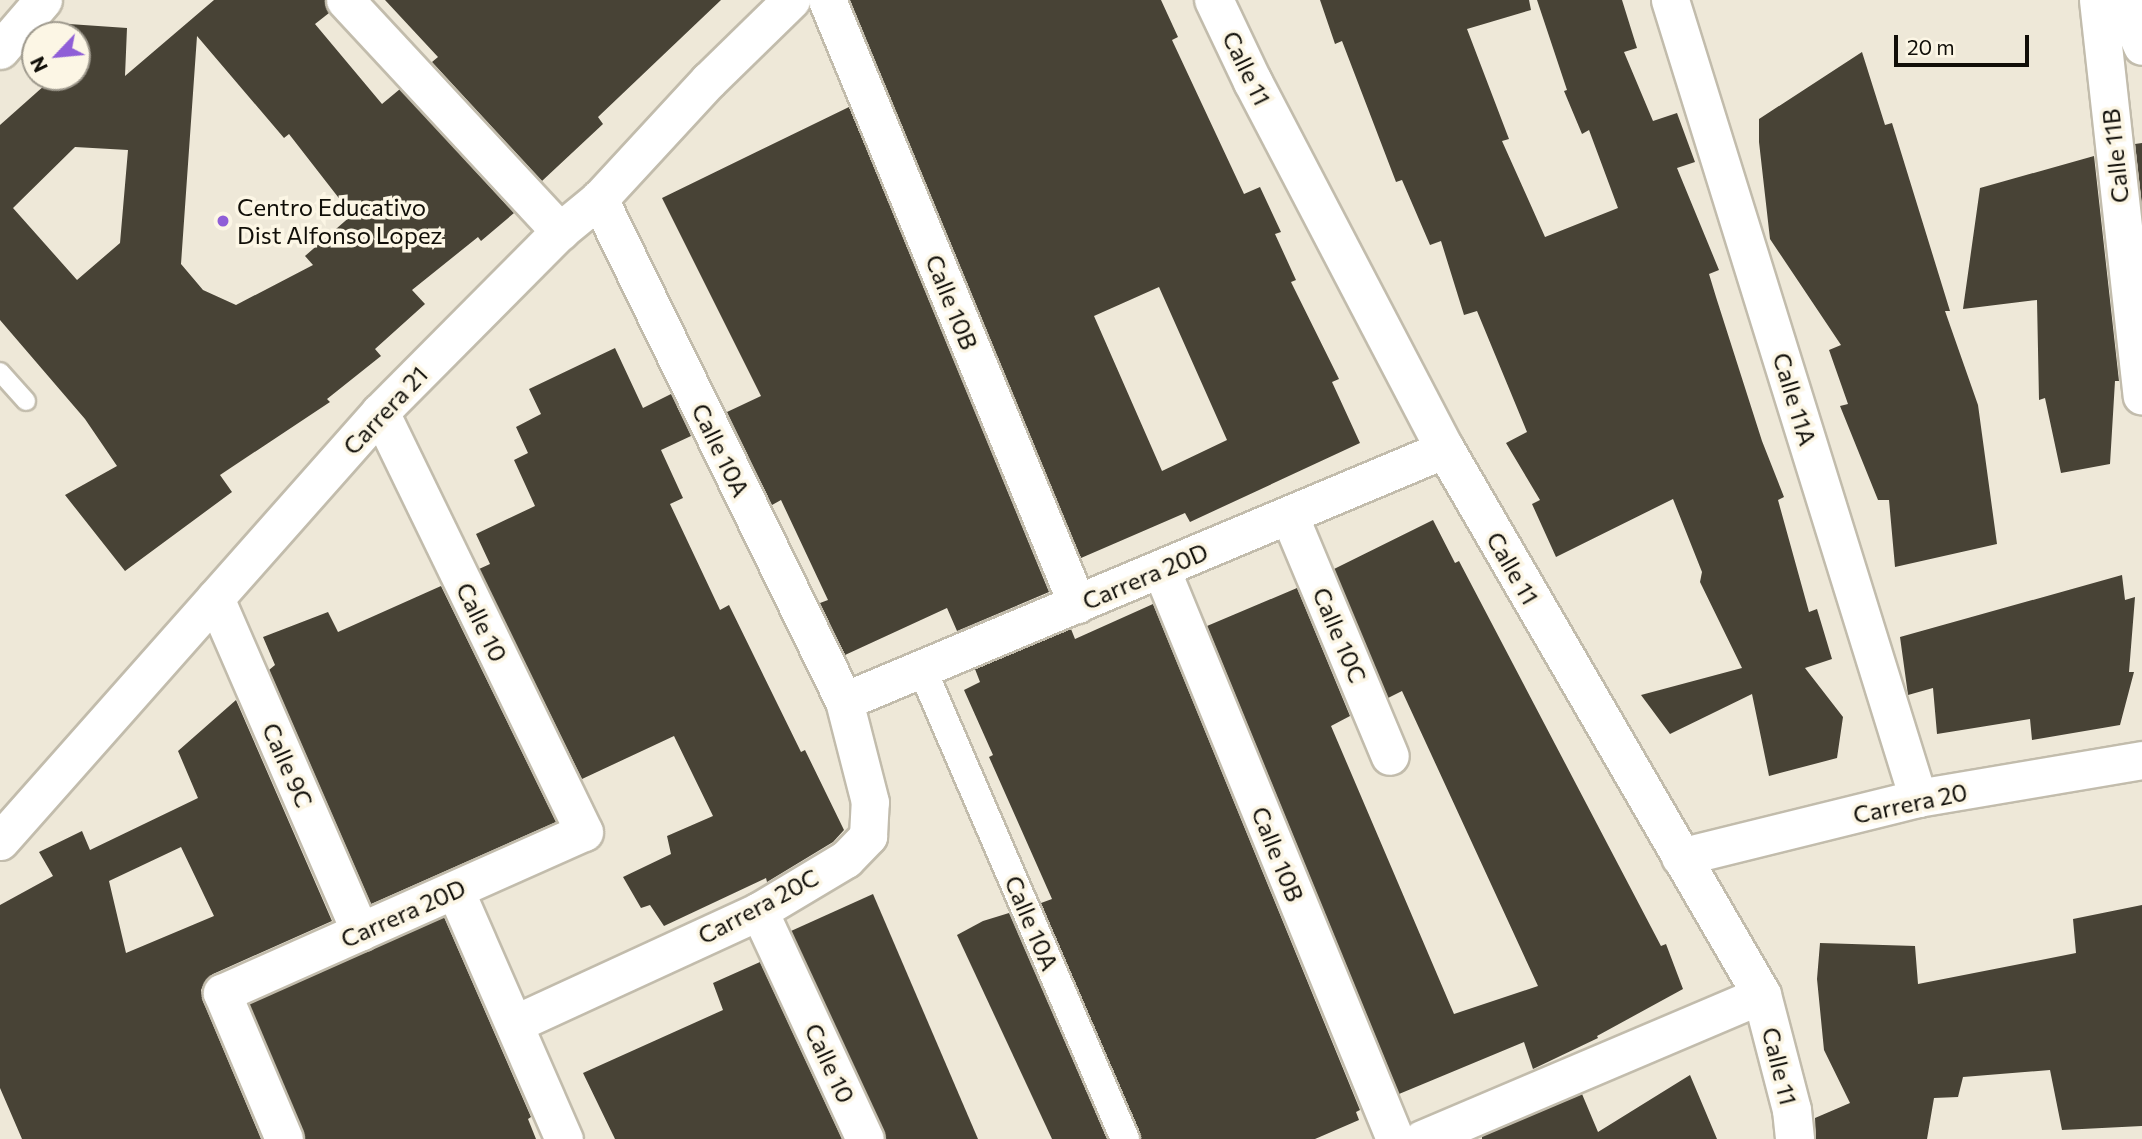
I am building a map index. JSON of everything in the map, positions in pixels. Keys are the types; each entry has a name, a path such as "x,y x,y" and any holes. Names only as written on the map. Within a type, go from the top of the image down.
{"street":[{"path":"0,50 43,0"},
{"path":"345,0 560,230"},
{"name":"Carrera 21","path":"0,841 380,412 560,230 599,199 709,80 792,0"},
{"name":"Calle 10B","path":"827,0 1077,604"},
{"name":"Calle 11","path":"1214,0 1253,82 1445,449 1762,995 1792,1110 1795,1139"},
{"name":"Calle 11A","path":"1670,0 1919,798"},
{"name":"Calle 11B","path":"2098,0 2142,396"},
{"path":"2122,0 2142,46"},
{"name":"Calle 10A","path":"599,199 844,702"},
{"name":"Calle 10","path":"380,412 584,832"},
{"name":"Carrera 20D","path":"844,702 1445,449"},
{"name":"Calle 10C","path":"1289,515 1390,756"},
{"name":"Calle 10B","path":"1161,569 1395,1139"},
{"name":"Calle 9C","path":"215,598 360,932"},
{"name":"Calle 10A","path":"922,669 1125,1139"},
{"name":"Carrera 20C","path":"516,1023 759,911 846,859 868,835 870,802 844,702"},
{"name":"Carrera 20","path":"1680,857 1919,798 2142,760"},
{"name":"Carrera 20D","path":"284,1139 222,993 584,832"},
{"path":"455,890 516,1023 564,1139"},
{"name":"Calle 10","path":"759,911 866,1139"},
{"path":"1422,1139 1762,995"}],"lane":[{"path":"0,372 26,401"}],"building":[{"path":"214,0 325,0 329,13 315,24 382,104 400,89 514,213 481,241 478,237 412,290 425,304 375,349 381,356 327,399 330,402 220,475 232,492 125,571 65,495 117,466 85,419 0,320 0,125 38,91 91,91 91,26 127,28 125,76","holes":["197,36 284,138 289,134 352,215 305,256 313,265 236,305 203,290 181,264","75,147 128,150 120,243 77,280 13,208"]},
{"path":"385,0 721,0 598,117 603,124 542,181 432,62 438,57"},
{"path":"850,0 1161,0 1178,37 1172,40 1244,194 1260,187 1281,232 1275,234 1296,280 1291,282 1339,379 1332,382 1360,443 1190,522 1185,513 1081,558","holes":["1159,287 1227,440 1162,471 1094,316"]},
{"path":"1320,0 1529,0 1531,10 1467,29 1509,139 1502,141 1545,237 1618,208 1589,130 1582,134 1564,91 1567,90 1537,0 1622,0 1637,48 1624,52 1653,121 1677,113 1695,162 1677,168 1719,270 1709,274 1762,441 1784,497 1778,500 1809,612 1817,609 1832,659 1805,668 1843,717 1837,758 1769,776 1752,694 1670,734 1641,695 1742,668 1700,582 1702,572 1673,499 1556,557 1532,504 1540,500 1506,443 1527,432 1477,311 1464,315 1441,241 1430,245 1402,180 1396,182 1342,41 1335,44"},
{"path":"1862,52 1885,125 1892,123 1950,311 1945,311 1978,405 1997,544 1895,567 1889,500 1878,500 1840,406 1848,404 1829,350 1841,345 1770,239 1759,142 1759,119"},
{"path":"849,107 1049,592 957,631 947,608 845,655 820,603 828,600 781,500 772,505 727,412 761,396 662,198"},
{"path":"2142,143 2142,206 2135,144"},
{"path":"2094,156 2119,381 2115,381 2110,464 2061,473 2045,398 2039,400 2037,300 1963,309 1980,188"},
{"path":"615,348 643,408 671,394 691,436 661,450 683,498 670,504 720,610 729,605 801,752 805,750 844,830 833,842 767,882 766,878 664,926 650,905 641,908 623,877 671,854 667,836 713,816 674,736 582,779 479,569 490,564 476,534 535,506 514,460 528,453 516,427 541,414 529,389"},
{"path":"1433,520 1455,563 1459,561 1661,946 1666,944 1683,989 1597,1036 1598,1038 1533,1069 1524,1042 1399,1094 1207,626 1297,588 1350,716 1331,726 1454,1014 1538,986 1402,691 1388,698 1334,569"},
{"path":"2122,575 2125,600 2135,597 2129,672 2134,672 2120,725 2032,740 2030,719 1937,734 1933,688 1908,695 1900,637"},
{"path":"441,586 556,822 371,904 269,670 275,665 263,637 328,612 338,632"},
{"path":"1153,604 1360,1110 1356,1112 1359,1120 1315,1139 1141,1139 1041,903 1052,899 989,757 993,755 964,690 980,682 975,669 1071,629 1075,639"},
{"path":"236,700 332,921 213,974 201,990 203,1001 261,1139 22,1139 0,1088 0,905 53,876 39,852 82,831 90,850 198,798 178,751","holes":["181,847 214,916 126,953 109,881"]},
{"path":"873,894 978,1139 886,1139 791,931"},
{"path":"2142,905 2142,1126 2062,1130 2050,1070 1963,1077 1958,1097 1934,1098 1927,1139 1816,1139 1815,1118 1850,1103 1824,1050 1817,979 1820,943 1915,946 1918,984 2076,953 2073,919"},
{"path":"1009,913 1107,1139 1052,1139 957,935 983,921"},
{"path":"444,917 531,1117 528,1119 536,1139 305,1139 249,1004"},
{"path":"760,962 842,1139 615,1139 583,1073 723,1010 713,983"},
{"path":"1690,1075 1717,1139 1482,1139 1482,1136 1582,1094 1598,1132"}],"place":[{"name":"Centro Educativo Dist Alfonso Lopez","path":"223,221"}]}
